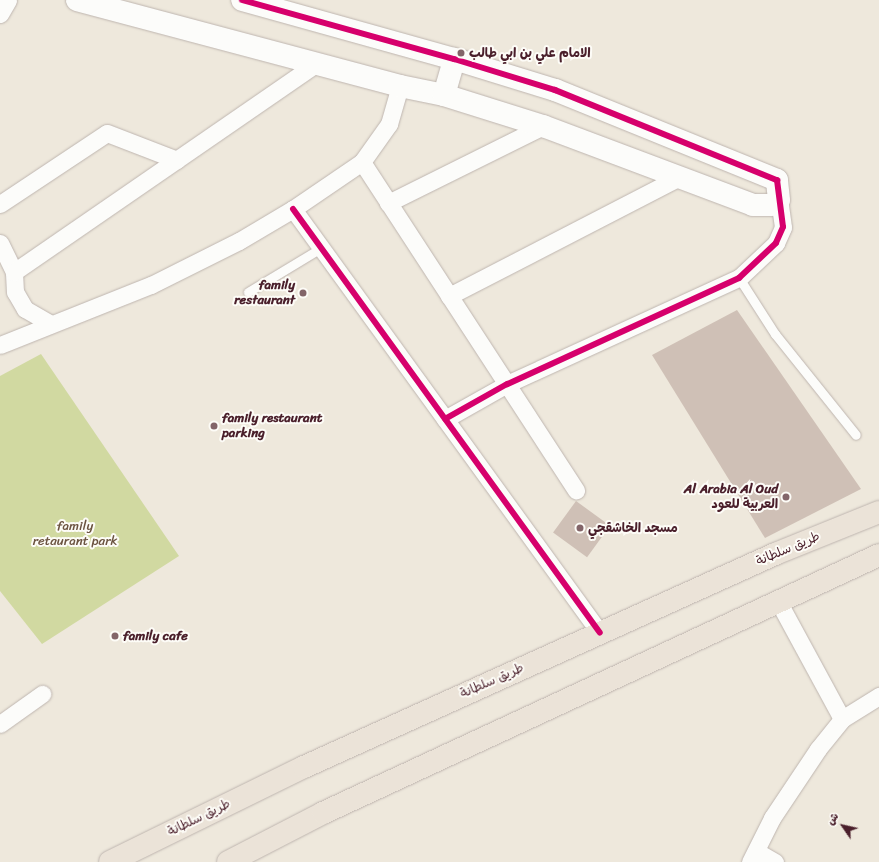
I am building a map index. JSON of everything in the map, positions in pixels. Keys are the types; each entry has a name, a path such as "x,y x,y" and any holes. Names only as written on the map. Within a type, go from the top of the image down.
{"main road":[{"name":"طريق سلطانة","path":"110,862 304,766 775,554 879,512"},
{"path":"228,862 323,813 879,555"}],"street":[{"path":"0,14 8,0"},
{"path":"77,0 400,86 444,96 543,126 753,205 771,205 779,200"},
{"path":"242,0 454,59 555,90 777,180 781,194 779,200 783,227 776,243 739,278 507,384 445,419"},
{"path":"444,96 454,59"},
{"path":"14,272 317,63"},
{"path":"0,345 151,285 239,241 293,209 362,162 389,124 400,86"},
{"path":"388,202 543,126"},
{"path":"0,204 107,134 177,160"},
{"path":"362,162 576,490"},
{"path":"449,296 678,178"},
{"path":"293,209 600,632"},
{"path":"0,243 14,272 15,292 25,309 51,324"},
{"path":"778,601 842,719"},
{"path":"0,724 42,694"},
{"path":"775,862 753,856 781,805 818,749 842,719 879,696"}],"lane":[{"path":"248,292 321,248"},
{"path":"739,278 776,334 856,435"}],"green space":[{"name":"family retaurant park","path":"41,354 179,556 42,644 0,591 0,376"}],"building":[{"path":"737,310 861,489 765,538 652,355"},
{"name":"مسجد الخاشقجي","path":"576,501 610,526 587,557 553,533"}],"cycle path":[{"path":"242,0 454,59 555,90 777,180 783,227 776,243 739,278 507,384 445,419"},
{"path":"293,209 600,633"}],"place":[{"name":"الامام علي بن ابي طالب","path":"461,53"},
{"name":"family restaurant","path":"303,293"},
{"name":"family restaurant parking","path":"214,426"},
{"name":"Al Arabia Al Oud العربية للعود","path":"786,497"},
{"name":"مسجد الخاشقجي","path":"580,528"},
{"name":"family cafe","path":"115,636"}]}
